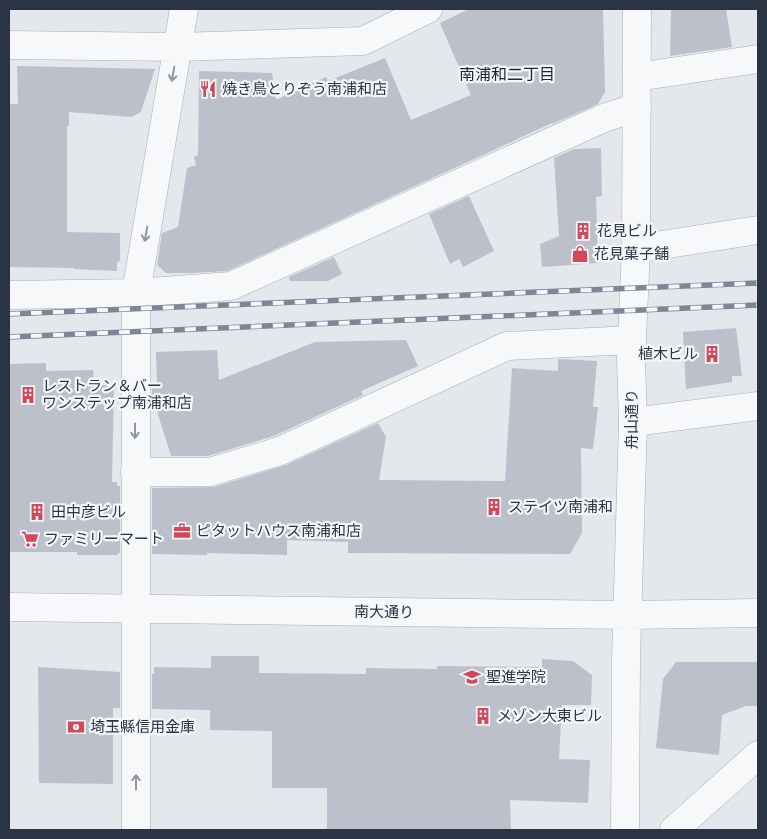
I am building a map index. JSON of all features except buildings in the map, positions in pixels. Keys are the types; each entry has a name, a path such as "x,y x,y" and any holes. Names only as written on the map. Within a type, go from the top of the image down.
{"street":[{"path":"136,830 136,293 184,9"},
{"path":"9,45 178,47 363,41 428,9"},
{"name":"舟山通り","path":"625,830 626,659 633,422 631,360 636,249 637,9"},
{"path":"637,77 758,59"},
{"path":"9,295 136,293 232,286 604,118 637,107"},
{"path":"636,249 758,230"},
{"path":"135,472 210,472 280,451 507,346 632,340"},
{"path":"633,422 758,406"},
{"name":"南大通り","path":"9,607 628,615 758,613"},
{"path":"674,830 758,755"}],"railway":[{"path":"9,314 758,283"},
{"path":"9,337 758,305"}],"place":[{"name":"焼き鳥とりぞう南浦和店","path":"208,89"},
{"name":"花見ビル","path":"583,231"},
{"name":"花見菓子舗","path":"580,254"},
{"name":"植木ビル","path":"712,354"},
{"name":"レストラン＆バー ワンステップ南浦和店","path":"28,395"},
{"name":"ステイツ南浦和","path":"494,507"},
{"name":"田中彦ビル","path":"37,512"},
{"name":"ピタットハウス南浦和店","path":"182,531"},
{"name":"ファミリーマート","path":"30,539"},
{"name":"聖進学院","path":"472,677"},
{"name":"メゾン大東ビル","path":"483,716"},
{"name":"埼玉縣信用金庫","path":"76,727"}],"district":[{"name":"南浦和二丁目","path":"507,74"}]}
